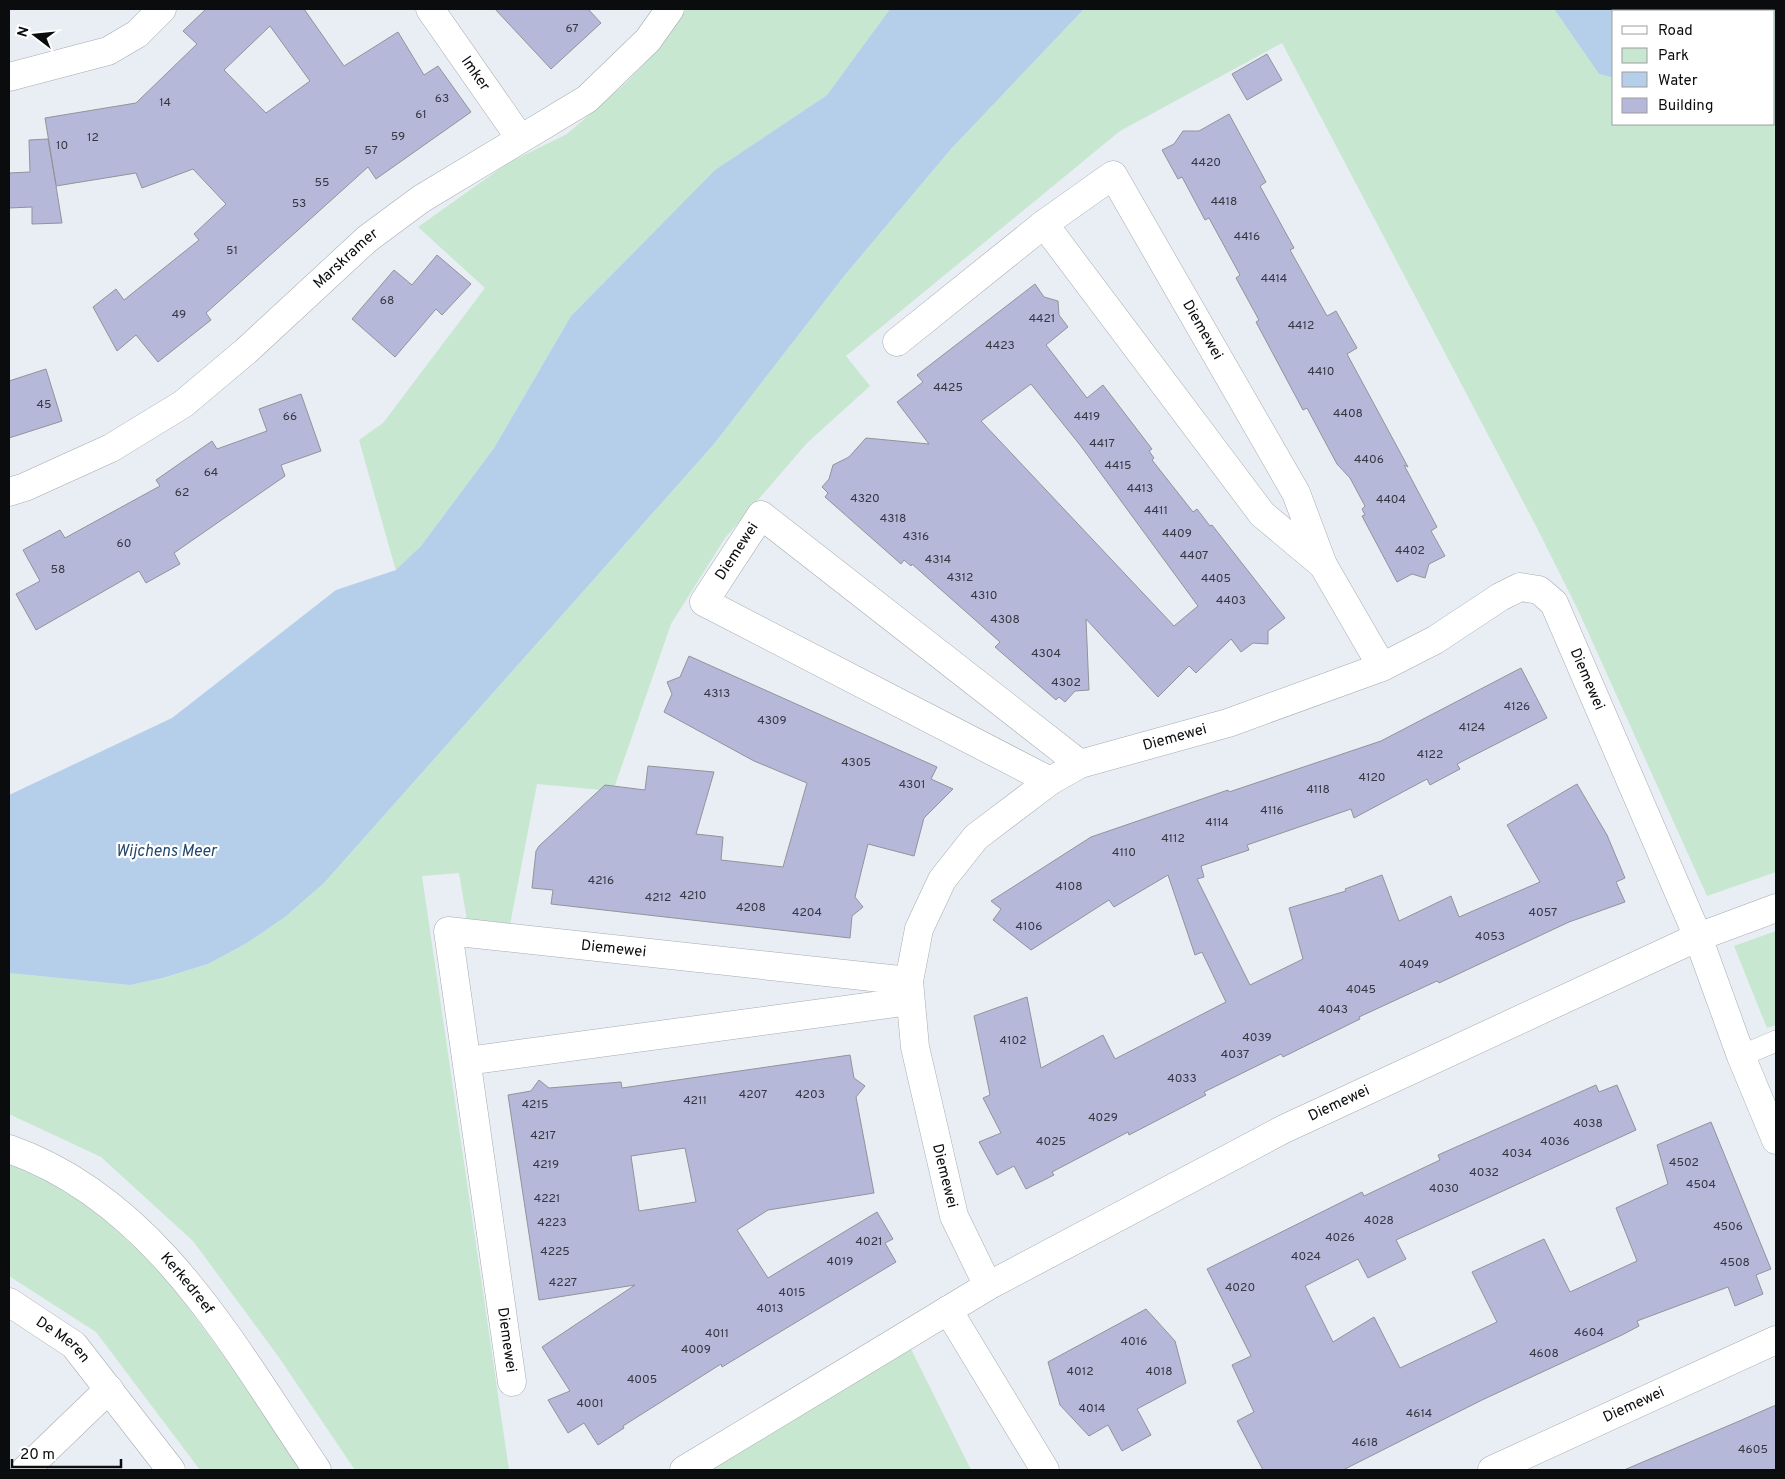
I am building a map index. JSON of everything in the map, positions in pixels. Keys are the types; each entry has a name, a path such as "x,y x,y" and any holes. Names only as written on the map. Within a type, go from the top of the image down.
{"street":[{"path":"9,77 108,51 137,34 162,9"},
{"name":"Imker","path":"430,9 520,138"},
{"name":"Marskramer","path":"9,492 26,487 111,448 184,404 246,351 367,239 421,199 587,99 648,40 670,9"},
{"name":"Diemewei","path":"898,342 1044,224 1112,175 1296,493 1323,565 1382,667"},
{"name":"Diemewei","path":"1044,224 1262,514 1323,565"},
{"name":"Diemewei","path":"1050,781 704,602 761,514 1080,764"},
{"name":"Diemewei","path":"988,1286 954,1216 924,1092 909,991 919,929 942,880 976,837 1050,781 1080,764 1228,723 1382,667 1434,640 1500,597 1520,588 1540,590 1554,603 1698,937 1741,1056 1776,1140"},
{"name":"Diemewei","path":"684,1470 988,1286 1284,1129 1698,937 1776,908"},
{"name":"Diemewei","path":"512,1382 448,932 909,991"},
{"path":"467,1061 909,991"},
{"name":"Kerkedreef","path":"9,1149 41,1160 114,1206 162,1252 198,1295 318,1470"},
{"name":"De Meren","path":"9,1302 74,1345 171,1470"},
{"path":"948,1310 1045,1470"},
{"name":"Diemewei","path":"1492,1470 1776,1340"},
{"path":"25,1470 108,1389"}],"lane":[{"path":"1741,1056 1776,1041"}],"green space":[{"path":"686,9 890,9 827,95 715,170 571,316 494,448 421,546 396,571 359,440 383,423 485,288 418,227 508,163 567,134 625,84 659,49"},
{"path":"1084,9 1554,9 1599,74 1612,77 1612,125 1775,125 1775,10 1712,9 1776,9 1776,872 1707,896 1579,612 1536,526 1282,43 1120,131 846,356 870,386 807,443 725,538 671,624 613,791 537,784 509,930 468,926 459,873 422,876 509,1470 355,1470 278,1356 193,1241 101,1157 9,1114 9,973 130,985 164,978 208,964 247,943 285,917 324,883 714,444 845,275 951,149"},
{"path":"1776,931 1776,1025 1767,1028 1734,946"},
{"path":"9,1162 76,1194 161,1271 242,1381 302,1470 200,1470 96,1332 9,1276"},
{"path":"910,1347 971,1470 706,1470"}],"water":[{"name":"Wijchens Meer","path":"890,9 1084,9 951,149 845,275 714,444 324,883 285,917 247,943 208,964 163,978 130,985 9,973 9,795 172,718 336,590 396,570 421,546 494,448 571,316 715,170 827,95"},
{"path":"1554,9 1712,9 1612,10 1612,77 1599,74"}],"building":[{"path":"206,9 304,9 344,66 398,32 424,75 438,66 471,112 376,179 368,167 206,313 211,320 158,362 136,335 117,351 93,307 116,289 124,300 199,240 194,234 226,204 193,169 142,188 136,173 56,186 62,223 32,224 32,207 9,208 9,173 30,172 29,140 48,139 56,185 45,118 136,103 197,44 183,31","holes":["270,26 310,81 266,113 224,70"]},
{"path":"495,9 588,9 601,23 551,69"},
{"path":"1267,54 1282,80 1247,100 1232,74"},
{"path":"1229,114 1266,182 1260,186 1294,248 1290,250 1327,316 1336,311 1357,348 1347,354 1408,467 1404,465 1437,527 1431,531 1445,556 1429,564 1425,578 1412,574 1397,582 1362,516 1365,515 1362,509 1365,506 1350,478 1337,464 1307,408 1303,410 1256,322 1259,320 1236,278 1240,275 1209,218 1205,220 1182,177 1178,179 1162,150 1174,144 1183,131 1199,131"},
{"path":"437,255 471,284 442,315 436,309 395,357 352,319 394,270 412,285"},
{"path":"1035,284 1044,297 1058,301 1059,315 1068,327 1046,345 1087,398 1103,385 1152,449 1149,451 1154,458 1152,460 1193,512 1197,509 1210,526 1212,525 1285,618 1268,631 1268,644 1253,643 1241,652 1231,639 1196,673 1189,666 1158,697 1086,619 1089,690 1075,691 1065,702 1059,697 1056,700 995,647 1000,642 912,564 911,566 904,560 901,564 825,497 828,493 822,487 829,479 833,465 849,457 866,438 929,444 897,402 923,382 917,375","holes":["1031,384 1080,445 1198,606 1174,626 981,421"]},
{"path":"46,369 62,421 9,438 9,381"},
{"path":"301,394 321,451 281,465 285,476 174,553 180,564 146,583 139,571 36,630 16,594 40,581 23,550 60,530 65,538 160,486 156,480 212,441 217,449 267,431 259,409"},
{"path":"689,656 937,767 931,779 953,789 924,818 914,856 868,844 855,897 863,907 852,916 850,938 551,904 553,890 532,888 536,851 539,846 605,785 645,790 648,766 714,772 696,834 723,837 721,860 783,867 807,783 754,761 664,712 672,694 667,682 680,677"},
{"path":"1521,668 1547,718 1457,764 1460,769 1430,785 1427,779 1354,818 1351,809 1247,845 1249,850 1201,866 1204,877 1197,879 1250,985 1303,959 1289,908 1346,891 1345,889 1382,875 1399,921 1451,896 1459,917 1540,882 1507,825 1577,784 1607,835 1625,878 1616,882 1625,902 1569,922 1439,983 1437,981 1359,1017 1360,1019 1283,1057 1281,1054 1204,1092 1206,1095 1129,1135 1128,1132 1052,1172 1054,1175 1026,1189 1014,1166 997,1175 979,1142 1001,1133 983,1098 990,1095 974,1016 1027,997 1041,1068 1103,1035 1115,1059 1226,1002 1202,952 1195,955 1168,875 1114,907 1109,900 1031,950 993,920 1001,909 991,901 1091,837 1228,790 1229,792 1381,741"},
{"path":"850,1055 854,1078 865,1086 856,1097 874,1193 768,1210 737,1230 768,1278 877,1212 893,1239 885,1243 896,1262 722,1367 721,1364 623,1426 624,1428 598,1445 584,1423 568,1433 548,1400 570,1391 542,1347 635,1285 539,1300 508,1095 531,1091 539,1080 549,1088 621,1082 622,1088","holes":["685,1148 696,1202 639,1211 631,1156"]},
{"path":"1596,1085 1599,1092 1617,1085 1636,1130 1396,1240 1406,1259 1368,1278 1358,1259 1305,1286 1333,1342 1374,1317 1400,1368 1497,1322 1472,1272 1544,1239 1570,1292 1637,1261 1616,1208 1668,1184 1657,1145 1711,1122 1771,1269 1756,1275 1763,1294 1735,1306 1728,1287 1637,1321 1639,1326 1622,1335 1482,1400 1343,1470 1263,1470 1237,1421 1254,1412 1232,1365 1251,1356 1207,1269 1362,1192 1364,1196 1440,1160 1438,1155"},
{"path":"1146,1309 1175,1341 1186,1383 1137,1409 1151,1435 1122,1451 1108,1425 1089,1436 1060,1405 1048,1362"},
{"path":"1776,1405 1776,1470 1624,1470 1737,1422"}]}
